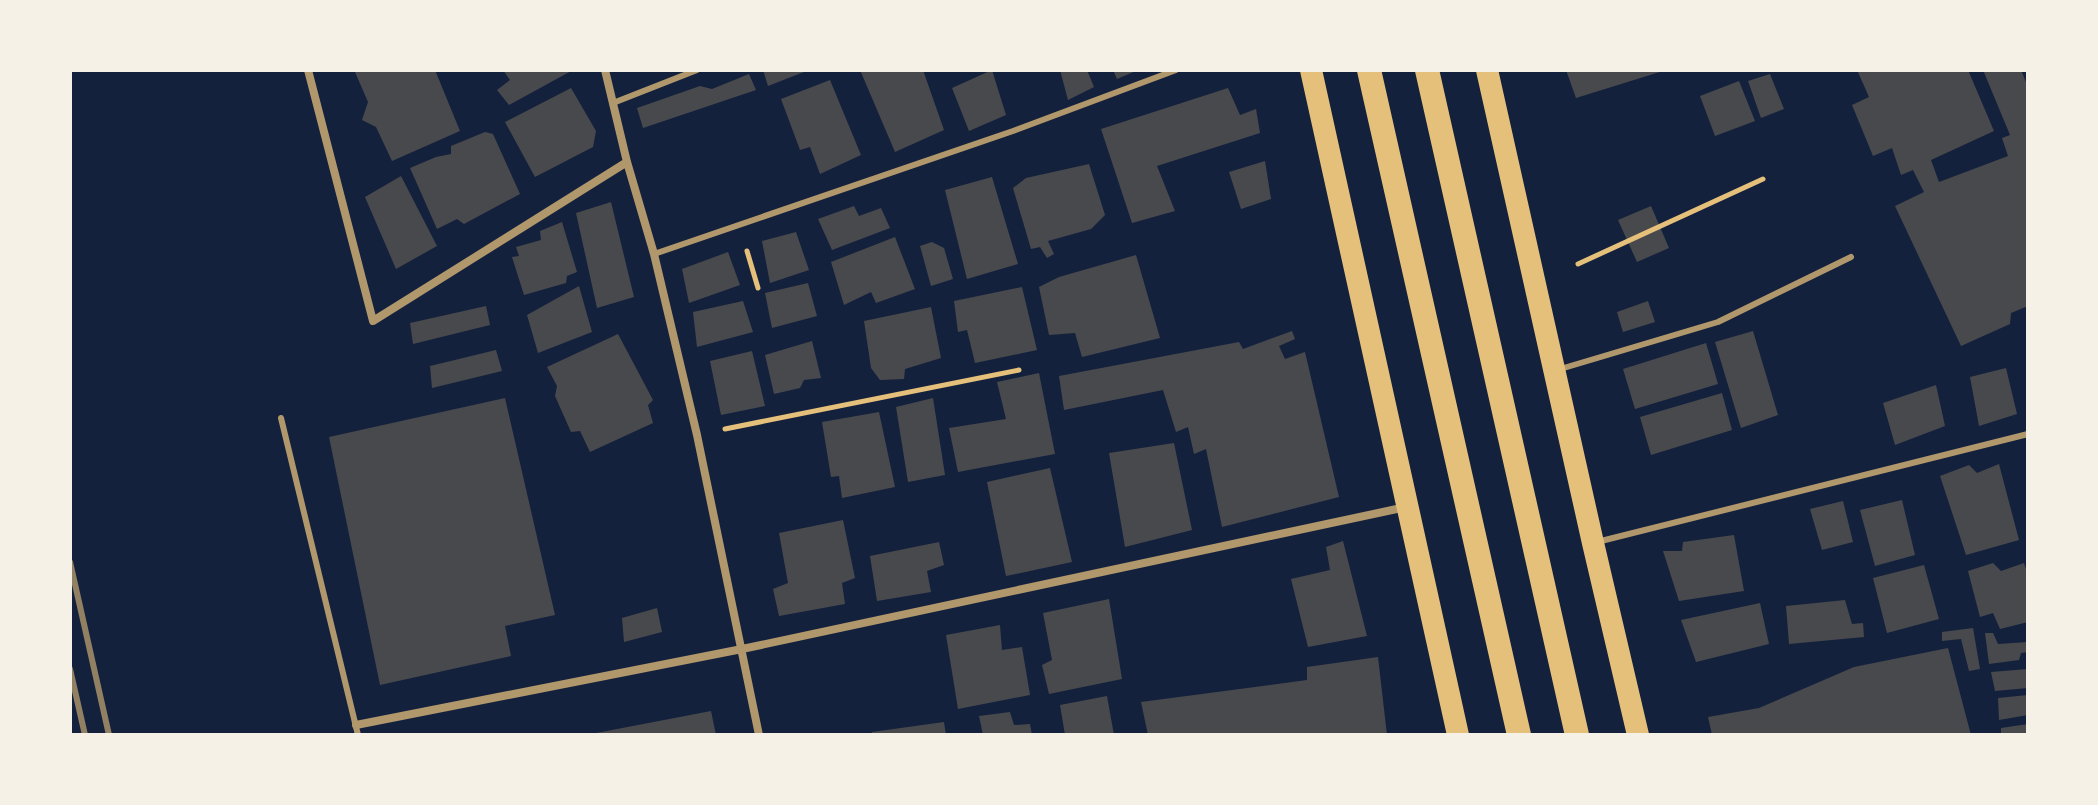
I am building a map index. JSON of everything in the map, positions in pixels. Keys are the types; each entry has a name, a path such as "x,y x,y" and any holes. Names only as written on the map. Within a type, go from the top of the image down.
{"highway":[{"path":"1311,70 1458,735"},
{"path":"1369,70 1519,735"},
{"path":"1427,70 1577,735"},
{"path":"1487,70 1638,735"}],"street":[{"path":"308,70 373,321 627,162"},
{"path":"605,70 627,162 654,254 697,435 759,735"},
{"path":"356,725 742,649 1406,507"}],"lane":[{"path":"613,103 697,70"},
{"path":"654,254 1013,131 1176,70"},
{"path":"1554,371 1718,322 1851,257"},
{"path":"281,418 358,735"},
{"path":"1593,543 2028,434"}],"path":[{"path":"1578,264 1763,179"},
{"path":"739,225 758,288"},
{"path":"697,435 1019,370"}],"building":[{"path":"435,70 460,131 392,161 376,127 362,120 368,102 355,72"},
{"path":"503,70 573,70 509,105 497,90 510,80"},
{"path":"763,70 809,70 768,86"},
{"path":"860,70 923,70 944,130 895,152"},
{"path":"992,70 1006,115 969,131 952,88"},
{"path":"1060,70 1087,70 1094,87 1068,100"},
{"path":"1113,70 1138,70 1117,79"},
{"path":"1566,70 1663,70 1663,71 1576,98"},
{"path":"1857,70 1968,70 1994,131 1931,160 1939,182 2008,156 2002,138 2010,135 1983,70 2021,70 2028,87 2028,306 2011,313 2010,324 1961,346 1895,206 1924,192 1913,170 1901,175 1892,148 1873,156 1852,105 1869,97"},
{"path":"749,74 756,90 643,128 637,108 700,86 712,89"},
{"path":"1770,74 1784,109 1761,118 1748,81"},
{"path":"830,80 861,155 820,174 810,147 800,150 781,99"},
{"path":"1739,81 1755,121 1715,136 1700,96"},
{"path":"571,88 596,131 593,147 535,177 505,122"},
{"path":"1228,88 1240,115 1256,109 1260,133 1157,166 1175,211 1132,223 1101,129"},
{"path":"485,132 493,134 520,194 464,224 457,219 437,229 410,168 451,154 451,146"},
{"path":"1265,161 1271,199 1241,209 1229,172"},
{"path":"1089,164 1105,215 1091,229 1048,241 1054,254 1047,258 1040,247 1031,249 1013,188 1026,178"},
{"path":"401,176 437,246 396,269 365,197"},
{"path":"992,177 1018,264 967,279 945,190"},
{"path":"611,202 634,297 597,308 576,213"},
{"path":"854,206 859,216 881,208 890,228 832,250 818,219"},
{"path":"1651,206 1669,248 1637,262 1618,220"},
{"path":"562,222 577,272 567,276 566,283 524,295 512,257 519,256 516,247 541,240 540,231"},
{"path":"796,232 809,270 770,283 762,241"},
{"path":"895,237 915,289 876,303 871,292 844,305 831,262"},
{"path":"932,242 944,248 953,279 931,286 920,246"},
{"path":"728,252 740,285 689,303 682,269"},
{"path":"1136,255 1160,338 1082,357 1075,333 1049,335 1039,287 1059,277"},
{"path":"808,283 817,316 772,328 765,293"},
{"path":"579,286 592,332 538,353 527,315"},
{"path":"1022,287 1037,350 975,363 967,330 958,332 954,301"},
{"path":"743,301 753,332 697,347 693,312"},
{"path":"1648,301 1655,322 1623,332 1617,312"},
{"path":"486,306 490,325 413,344 410,323"},
{"path":"931,307 941,358 905,369 904,379 880,380 871,368 864,321"},
{"path":"1292,331 1295,339 1279,346 1285,359 1305,352 1339,497 1222,527 1206,449 1194,454 1188,427 1176,432 1163,390 1064,410 1059,376 1239,342 1243,349"},
{"path":"1753,331 1778,415 1741,428 1715,342"},
{"path":"618,334 653,400 648,405 653,423 590,452 580,431 571,432 555,396 557,386 547,367"},
{"path":"812,341 821,378 804,380 800,388 774,394 765,355"},
{"path":"1706,343 1718,384 1635,409 1623,369"},
{"path":"496,350 502,371 432,388 430,366"},
{"path":"752,351 765,406 721,415 710,361"},
{"path":"2006,368 2017,414 1979,426 1970,377"},
{"path":"1039,373 1055,454 958,472 949,428 1006,419 997,382"},
{"path":"1936,385 1945,426 1895,445 1883,403"},
{"path":"1722,393 1732,430 1651,455 1640,417"},
{"path":"505,398 555,615 505,626 511,656 380,685 329,437"},
{"path":"933,398 945,475 908,482 896,407"},
{"path":"879,412 895,487 842,498 839,476 831,477 822,422"},
{"path":"1174,443 1192,530 1125,547 1109,453"},
{"path":"1999,464 2019,540 1966,555 1940,476 1969,465 1977,473"},
{"path":"1050,468 1072,562 1006,576 987,482"},
{"path":"1902,500 1915,555 1875,566 1860,510"},
{"path":"1843,501 1853,542 1822,550 1810,509"},
{"path":"843,520 855,578 842,583 845,604 779,616 773,589 788,583 779,533"},
{"path":"1734,535 1744,591 1679,601 1663,551 1682,551 1683,542"},
{"path":"1343,541 1367,636 1308,647 1291,579 1330,570 1326,547"},
{"path":"939,542 944,565 927,571 931,592 877,601 870,556"},
{"path":"1993,563 2001,571 2024,563 2028,575 2028,622 2000,629 1993,613 1980,617 1968,571"},
{"path":"1924,565 1939,619 1887,633 1873,578"},
{"path":"1109,599 1122,679 1049,694 1042,665 1052,660 1043,613"},
{"path":"1845,600 1852,624 1863,623 1864,637 1789,644 1786,606"},
{"path":"1760,603 1769,644 1696,662 1681,620"},
{"path":"657,608 662,632 624,642 622,618"},
{"path":"1000,625 1002,650 1022,647 1030,695 958,709 946,635"},
{"path":"1973,628 1980,669 1969,671 1961,639 1942,641 1942,632"},
{"path":"1985,633 1993,633 1998,644 2028,642 2028,652 2021,653 2019,660 1989,664"},
{"path":"1948,648 1971,735 1712,735 1708,717 1759,708 1854,667"},
{"path":"1378,657 1387,735 1148,735 1141,702 1307,680 1307,667"},
{"path":"2028,669 2028,688 1995,691 1991,672"},
{"path":"2028,695 2028,715 1999,720 1998,698"},
{"path":"1107,696 1114,735 1065,735 1060,705"},
{"path":"711,711 716,735 591,734"},
{"path":"1010,712 1014,725 1030,724 1032,735 983,735 979,716"},
{"path":"944,722 946,735 872,735 872,732"},
{"path":"2028,724 2028,735 2001,735 2001,728"}],"railway":[{"path":"70,562 109,735"},
{"path":"70,669 85,735"}]}
